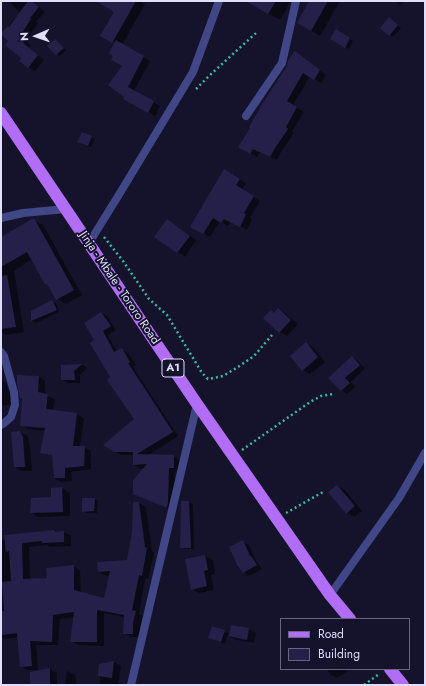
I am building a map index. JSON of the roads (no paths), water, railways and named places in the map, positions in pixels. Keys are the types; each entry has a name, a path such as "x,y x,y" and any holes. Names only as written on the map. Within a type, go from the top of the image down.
{"main road":[{"name":"Jinja - Mbale - Tororo Road","path":"1,113 197,404 330,594 349,618"},
{"path":"385,671 403,685"}],"street":[{"path":"88,243 193,72 219,1"},
{"path":"246,116 282,63 296,1"},
{"path":"1,218 23,213 66,209"},
{"path":"1,352 4,356 14,392 15,405 11,417 1,425"},
{"path":"131,685 197,404"},
{"path":"330,594 399,498 425,453"}]}
